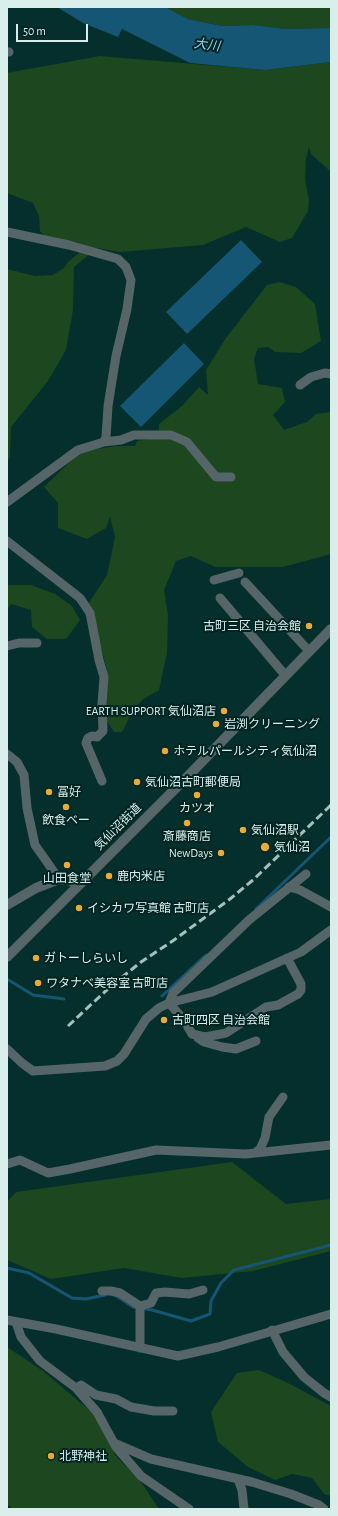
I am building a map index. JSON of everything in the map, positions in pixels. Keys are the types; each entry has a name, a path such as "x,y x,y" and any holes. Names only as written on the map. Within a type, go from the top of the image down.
{"street":[{"path":"7,232 69,245 118,259 126,267 131,280 127,309 114,363 108,406 106,437 104,442"},
{"path":"300,385 311,377 324,373 331,374"},
{"path":"7,502 78,450 104,442 121,440 134,435 171,435 187,442 216,476 231,477"},
{"path":"7,541 80,598 90,613 99,660 104,677 102,704 103,730 97,737 92,736 88,738 86,743 102,781"},
{"path":"214,580 239,574"},
{"path":"245,582 309,651"},
{"path":"220,598 286,675"},
{"name":"気仙沼街道","path":"7,957 190,774 331,629"},
{"path":"7,646 19,643 37,643"},
{"path":"7,754 17,762 24,775 27,808 35,845 59,879"},
{"path":"169,1003 173,993 249,920 306,874"},
{"path":"7,905 36,888 59,879 68,880 79,884"},
{"path":"289,887 300,890 331,907"},
{"path":"7,1049 33,1071 105,1066 121,1058 146,1019 159,1008 169,1003 212,992 301,952 331,930"},
{"path":"192,1034 205,1037 226,1033 266,1007 278,1005 298,994 301,990 301,984 287,958"},
{"path":"169,1003 184,1020 192,1034 204,1042 222,1048 236,1049 256,1041"},
{"path":"255,1153 260,1149 265,1138 269,1118 283,1097"},
{"path":"7,1164 20,1160 48,1173 156,1150 246,1154 331,1145"},
{"path":"140,1308 151,1303 156,1293 165,1292 189,1294 203,1290"},
{"path":"102,1291 120,1293 140,1308"},
{"path":"140,1308 140,1348"},
{"path":"12,1321 178,1356 218,1347 331,1314"},
{"path":"12,1321 40,1361 76,1388 97,1412 114,1443 141,1476 188,1509"},
{"path":"272,1330 283,1352 304,1377 331,1398"},
{"path":"76,1388 81,1385 96,1395 116,1399 130,1406 154,1411 173,1411"},
{"path":"114,1443 151,1459 238,1479 292,1494 319,1505 324,1509"},
{"path":"238,1479 242,1490 244,1509"}],"green space":[{"path":"165,7 331,7 331,28 286,29 253,25 222,26 188,19"},
{"path":"100,56 265,70 331,62 331,172 311,154 309,147 306,159 305,179 309,200 308,211 292,238 280,242 246,227 203,245 120,252 97,248 74,267 73,310 66,350 48,381 11,427 10,458 7,462 7,269 35,276 53,275 64,268 68,262 84,249 80,243 45,237 40,231 39,216 33,203 7,193 7,73"},
{"path":"279,282 296,287 315,304 321,341 301,353 275,352 268,347 258,348 254,359 258,384 282,388 285,402 273,415 284,430 307,422 316,414 331,412 331,554 283,567 215,567 191,556 176,561 164,590 168,615 167,653 159,690 142,700 130,716 122,732 114,732 106,720 107,670 89,603 107,575 115,537 110,517 106,528 87,539 58,528 58,503 44,487 80,452 115,446 135,446 137,441 161,437 180,440 217,481 224,478 216,477 187,442 171,435 159,435 159,424 182,406 199,387 208,395 206,370 226,338 267,285"},
{"path":"7,585 31,585 55,594 72,606 80,620 66,639 47,639 32,627 31,610 11,604 7,610"},
{"path":"232,1162 286,1204 331,1199 331,1251 253,1271 182,1278 124,1268 51,1279 7,1260 7,1202 16,1192"},
{"name":"北野神社","path":"7,1347 43,1371 94,1414 115,1455 141,1482 159,1509 13,1509 7,1504"},
{"path":"259,1370 288,1383 331,1406 331,1496 324,1494 312,1478 292,1474 275,1480 248,1467 218,1442 211,1412 237,1373"}],"water":[{"name":"大川","path":"57,7 165,7 188,19 222,26 253,25 286,29 331,28 331,62 265,70 190,63 122,29 118,37 83,23"},
{"path":"241,240 262,262 187,334 166,312"},
{"path":"184,343 204,364 141,427 120,406"}],"waterway":[{"path":"256,909 331,837"},
{"path":"162,996 206,955"},
{"path":"7,979 33,995 64,999"},
{"path":"115,1295 133,1307 152,1310 191,1321 210,1314 211,1301 221,1283 234,1270 331,1245"},
{"path":"7,1268 29,1273 72,1298 86,1299 105,1295"}],"railway":[{"path":"68,1026 111,986 141,962 174,940 230,899 253,880 331,805"}],"place":[{"name":"古町三区 自治会館","path":"309,626"},
{"name":"EARTH SUPPORT 気仙沼店","path":"224,711"},
{"name":"岩渕クリーニング","path":"216,724"},
{"name":"ホテルパールシティ気仙沼","path":"165,751"},
{"name":"気仙沼古町郵便局","path":"137,782"},
{"name":"冨好","path":"49,792"},
{"name":"カツオ","path":"197,795"},
{"name":"飲食ベー","path":"66,807"},
{"name":"斎藤商店","path":"187,823"},
{"name":"気仙沼駅","path":"243,830"},
{"name":"気仙沼","path":"265,847"},
{"name":"NewDays","path":"221,853"},
{"name":"山田食堂","path":"67,865"},
{"name":"鹿内米店","path":"109,876"},
{"name":"イシカワ写真館 古町店","path":"79,908"},
{"name":"ガトーしらいし","path":"36,958"},
{"name":"ワタナベ美容室 古町店","path":"38,983"},
{"name":"古町四区 自治会館","path":"164,1020"},
{"name":"北野神社","path":"51,1456"}]}
